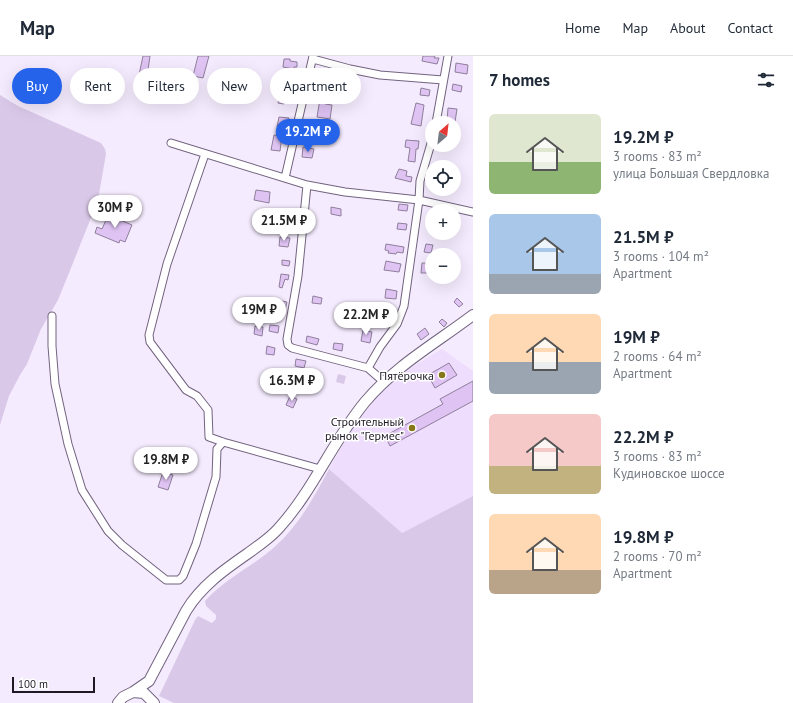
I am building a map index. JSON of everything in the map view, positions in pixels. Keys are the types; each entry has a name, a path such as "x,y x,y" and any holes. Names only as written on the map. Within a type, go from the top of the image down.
{"main road":[{"path":"118,702 123,697 149,681 186,611 197,595 214,578 266,541 301,502 348,424 376,388 412,358 473,315"},
{"path":"149,681 154,702"},
{"path":"133,692 144,693 154,702"}],"street":[{"path":"437,116 448,56"},
{"path":"285,178 313,58 350,69 380,75 443,80"},
{"path":"171,143 307,185 345,192 419,200 473,212"},
{"path":"368,368 380,347 397,324 404,306 410,273 420,181 428,152"},
{"path":"205,154 167,264 149,336 150,342 186,390 197,396 208,410 209,437 320,469"},
{"path":"307,185 298,276 289,324 287,339 288,345 292,348 368,368 384,382"},
{"path":"52,316 52,346 55,384 68,444 82,490 108,531 122,545 166,580 179,580 183,576 196,544 216,477 217,449 223,442"}],"shaded area":[{"path":"0,95 12,102 12,104 101,143 106,154 98,200 58,300 41,329 27,364 9,396 0,425"},
{"path":"442,349 473,371 473,496 402,533 329,469 351,430 392,379"},
{"path":"338,374 346,376 344,384 336,382"},
{"path":"329,469 402,533 473,496 473,703 174,703 159,696 195,620 198,616 212,623 216,619 216,615 206,606 205,601 226,582 266,554 286,536 302,515"}],"building":[{"path":"143,56 150,56 148,68 140,68"},
{"path":"198,56 209,56 203,78 199,77 199,68 195,68"},
{"path":"423,56 435,56 434,58 439,58 437,64 422,61"},
{"path":"284,59 290,59 290,61 297,62 297,67 283,67"},
{"path":"456,63 468,65 467,74 455,72"},
{"path":"453,84 462,86 461,92 452,90"},
{"path":"421,88 430,90 429,96 420,95"},
{"path":"416,103 424,105 421,126 411,124"},
{"path":"319,104 332,105 330,119 317,117"},
{"path":"448,108 457,109 456,116 447,116"},
{"path":"279,117 289,118 288,127 282,125 281,128 277,127"},
{"path":"313,124 319,126 316,137 310,136 311,133 308,132 309,126 313,127"},
{"path":"274,135 282,136 280,151 271,150"},
{"path":"406,140 419,141 418,149 416,149 415,162 408,161 410,148 405,147"},
{"path":"303,147 314,149 312,158 302,157"},
{"path":"399,169 407,171 406,176 412,177 411,182 395,178"},
{"path":"256,190 270,192 269,203 254,200"},
{"path":"399,204 408,205 407,211 398,210"},
{"path":"331,207 341,209 341,216 331,214"},
{"path":"110,211 115,213 113,217 132,225 125,242 120,240 119,243 95,233 97,227 102,229"},
{"path":"284,214 294,216 293,222 283,220"},
{"path":"398,223 407,224 406,230 397,229"},
{"path":"272,225 281,226 280,232 271,231"},
{"path":"280,237 290,238 288,247 279,246"},
{"path":"386,244 404,247 403,253 388,253 389,251 385,250"},
{"path":"426,244 433,245 432,248 425,248"},
{"path":"282,260 290,261 289,266 282,265"},
{"path":"386,261 401,264 399,272 384,270"},
{"path":"422,263 425,263 425,273 421,273"},
{"path":"281,274 289,275 288,280 285,279 282,288 279,287"},
{"path":"386,289 397,291 396,299 385,298"},
{"path":"313,296 322,298 321,304 312,303"},
{"path":"457,298 463,304 459,307 454,302"},
{"path":"276,300 287,302 284,314 272,312"},
{"path":"257,306 265,308 264,316 255,314"},
{"path":"377,309 385,311 383,317 375,315"},
{"path":"442,319 447,323 444,327 439,322"},
{"path":"270,325 279,326 278,333 269,331"},
{"path":"255,326 263,327 262,336 254,334"},
{"path":"425,328 429,334 421,340 417,334"},
{"path":"363,330 372,332 370,343 361,341"},
{"path":"307,336 319,339 317,345 306,342"},
{"path":"334,343 343,344 342,351 333,349"},
{"path":"267,346 275,348 274,355 266,354"},
{"path":"296,359 306,361 304,368 295,366"},
{"path":"449,363 457,375 435,388 428,375"},
{"path":"473,381 473,401 390,446 385,436 443,404 440,399"},
{"path":"290,396 297,399 293,408 286,405"},
{"path":"163,472 173,475 168,490 158,487"}],"place":[{"name":"Пятёрочка","path":"442,375"},
{"name":"Строительный рынок \"Гермес\"","path":"412,428"}]}
